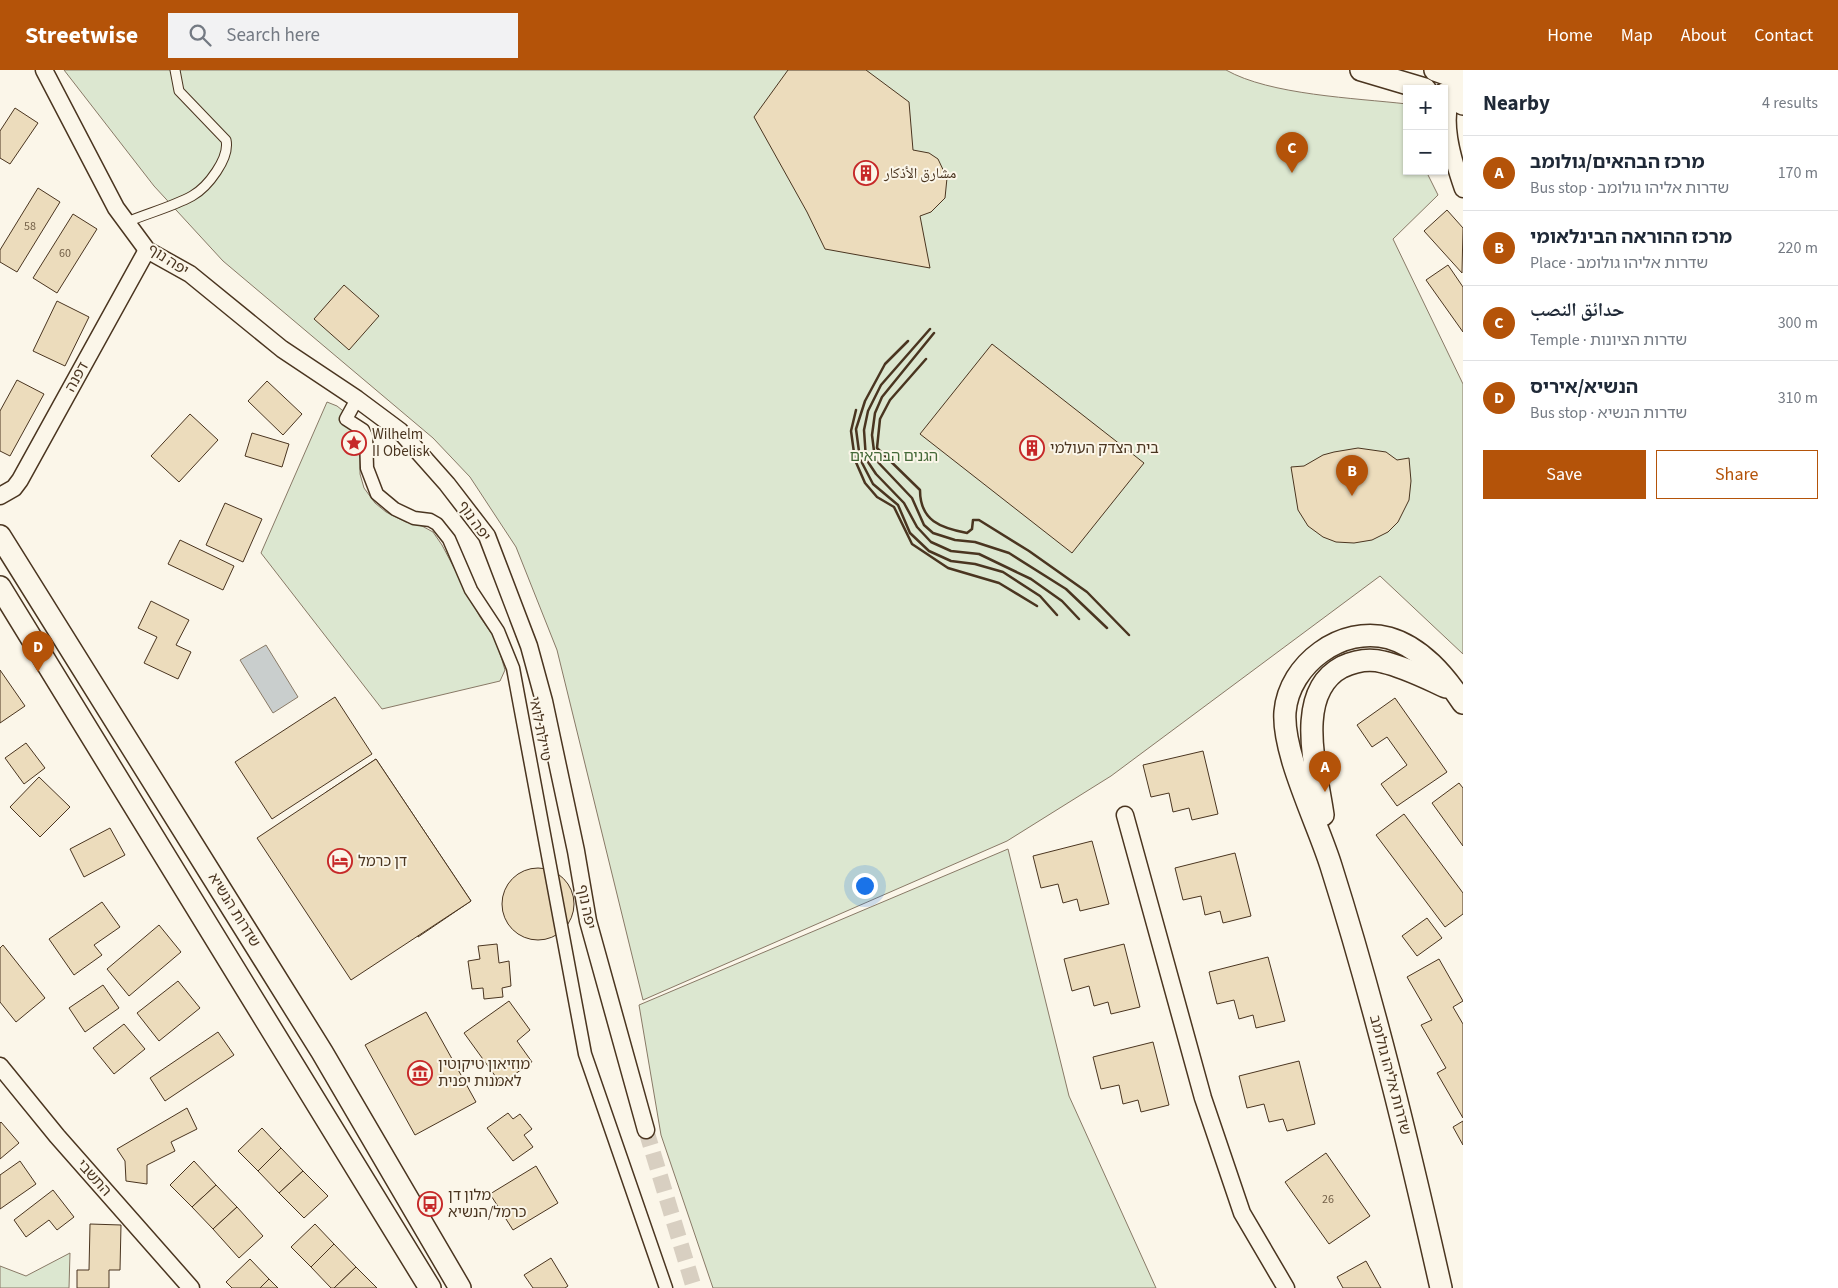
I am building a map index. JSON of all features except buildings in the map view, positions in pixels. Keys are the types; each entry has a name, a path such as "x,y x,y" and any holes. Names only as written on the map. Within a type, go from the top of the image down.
{"street":[{"name":"יפה נוף","path":"44,70 116,208 147,250 190,274 282,349 357,398 400,431 447,484 487,536 529,646 544,701 576,851 588,921 646,1130"},
{"path":"1361,70 1412,85"},
{"path":"1435,70 1457,92 1448,110 1448,130 1453,162 1463,189"},
{"name":"דפנה","path":"0,496 14,488 20,480 147,250"},
{"name":"טיילת לואי","path":"357,398 346,419 363,430 366,436 367,468 376,494 396,510 414,518 430,520 437,524 449,539 472,590 498,631 512,668 585,1054 613,1129 666,1288"},
{"name":"שדרות הנשיא","path":"0,536 311,1036 460,1288"},
{"name":"שדרות הנשיא","path":"2,597 430,1288"},
{"name":"שדרות אליהו גולומב","path":"1441,1288 1388,1061 1331,864 1312,741 1313,706 1319,689 1330,674 1355,661 1380,661 1407,669 1459,697"},
{"path":"1125,815 1206,1107 1242,1213 1286,1288"},
{"name":"התשבי","path":"0,1066 57,1136 192,1288"}],"lane":[{"path":"127,222 193,195 224,160 228,149 226,140 179,91 175,70"}],"green space":[{"name":"הגנים הבהאים","path":"64,70 1226,70 1266,85 1289,90 1403,104 1403,175 1428,175 1438,195 1393,239 1463,384 1463,654 1380,576 1111,776 1007,841 643,1000 557,650 516,547 470,477 433,438 223,261 154,186"},
{"path":"327,402 337,406 352,418 360,429 360,474 364,488 375,503 386,512 406,522 422,526 433,532 442,545 480,617 496,640 505,670 500,681 382,709 261,553"},
{"path":"1008,849 1069,1096 1156,1288 713,1288 661,1135 639,1005"},
{"path":"70,1253 69,1288 0,1288 0,1266 26,1276"}],"shaded area":[{"path":"266,645 298,697 273,713 240,660"}],"tunnel":[{"path":"646,1130 694,1288"}],"wall":[{"path":"930,329 881,385 868,411 864,430 866,459 876,474 904,503 917,527 931,542 951,551 979,554 1031,579 1062,601 1079,619"},
{"path":"934,333 882,397 875,413 872,435 875,459 912,498 924,525 933,533 955,540 975,542 1009,553 1066,589 1107,628"},
{"path":"908,341 885,364 865,401 856,429 860,459 873,484 898,505 910,533 929,551 951,561 975,564 1003,572 1040,596 1057,615"},
{"path":"926,359 890,400 880,419 877,448 920,490 924,509 934,521 949,529 967,533 972,529 973,520 979,520 1029,551 1087,592 1129,635"},
{"path":"856,410 851,431 855,460 865,483 877,497 894,507 912,544 948,568 999,583 1037,606"}],"place":[{"name":"مشارق الأذكار","path":"866,173"},
{"name":"حدائق النصب","path":"1292,173"},
{"name":"Wilhelm II Obelisk","path":"354,443"},
{"name":"בית הצדק העולמי","path":"1032,448"},
{"name":"מרכז ההוראה הבינלאומי","path":"1352,496"},
{"name":"הנשיא/איריס","path":"38,672"},
{"name":"מרכז הבהאים/גולומב","path":"1325,792"},
{"name":"דן כרמל","path":"340,861"},
{"name":"מוזיאון טיקוטין לאמנות יפנית","path":"420,1073"},
{"name":"מלון דן כרמל/הנשיא","path":"430,1204"}]}
